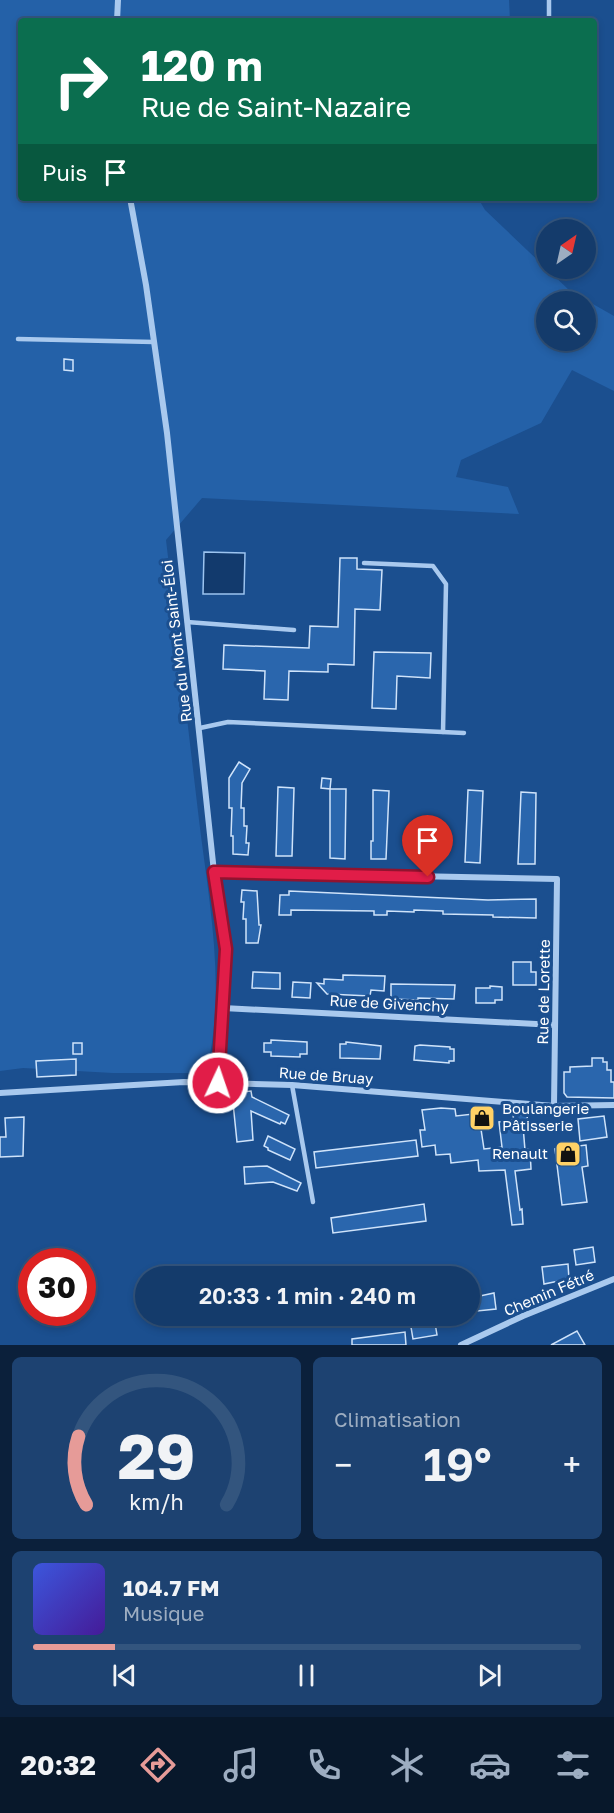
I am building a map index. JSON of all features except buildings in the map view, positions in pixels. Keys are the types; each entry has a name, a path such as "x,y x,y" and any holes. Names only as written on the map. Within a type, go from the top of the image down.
{"street":[{"path":"117,18 118,0"},
{"name":"Rue du Mont Saint-Éloi","path":"130,201 167,433 214,872 226,949 218,1083"},
{"name":"Rue de Lorette","path":"214,872 558,879 554,1106"},
{"name":"Rue de Givenchy","path":"223,1008 555,1025"},
{"name":"Rue de Bruay","path":"0,1093 184,1082 292,1085 554,1106 614,1105"},
{"name":"Chemin Fétré","path":"461,1345 523,1316 614,1279"}],"lane":[{"path":"549,0 549,18"},
{"path":"18,339 154,342"},
{"path":"364,562 433,566 446,584 443,732"},
{"path":"187,622 294,630"},
{"path":"200,728 228,722 464,733"},
{"path":"292,1085 313,1202"}],"shaded area":[{"path":"0,0 509,0 510,18 18,18 18,201 480,201 485,210 536,259 536,279 557,279 570,291 536,291 536,351 596,351 596,306 614,316 614,391 572,370 541,423 461,460 456,477 508,487 519,514 202,498 166,540 214,946 216,978 212,1042 206,1073 113,1073 23,1068 0,1071"},
{"path":"204,552 245,553 244,594 203,594"}],"place":[{"name":"Boulangerie Pâtisserie","path":"482,1118"},
{"name":"Renault","path":"568,1154"}],"route":[{"path":"218,1083 226,949 214,872 428,877"}]}
